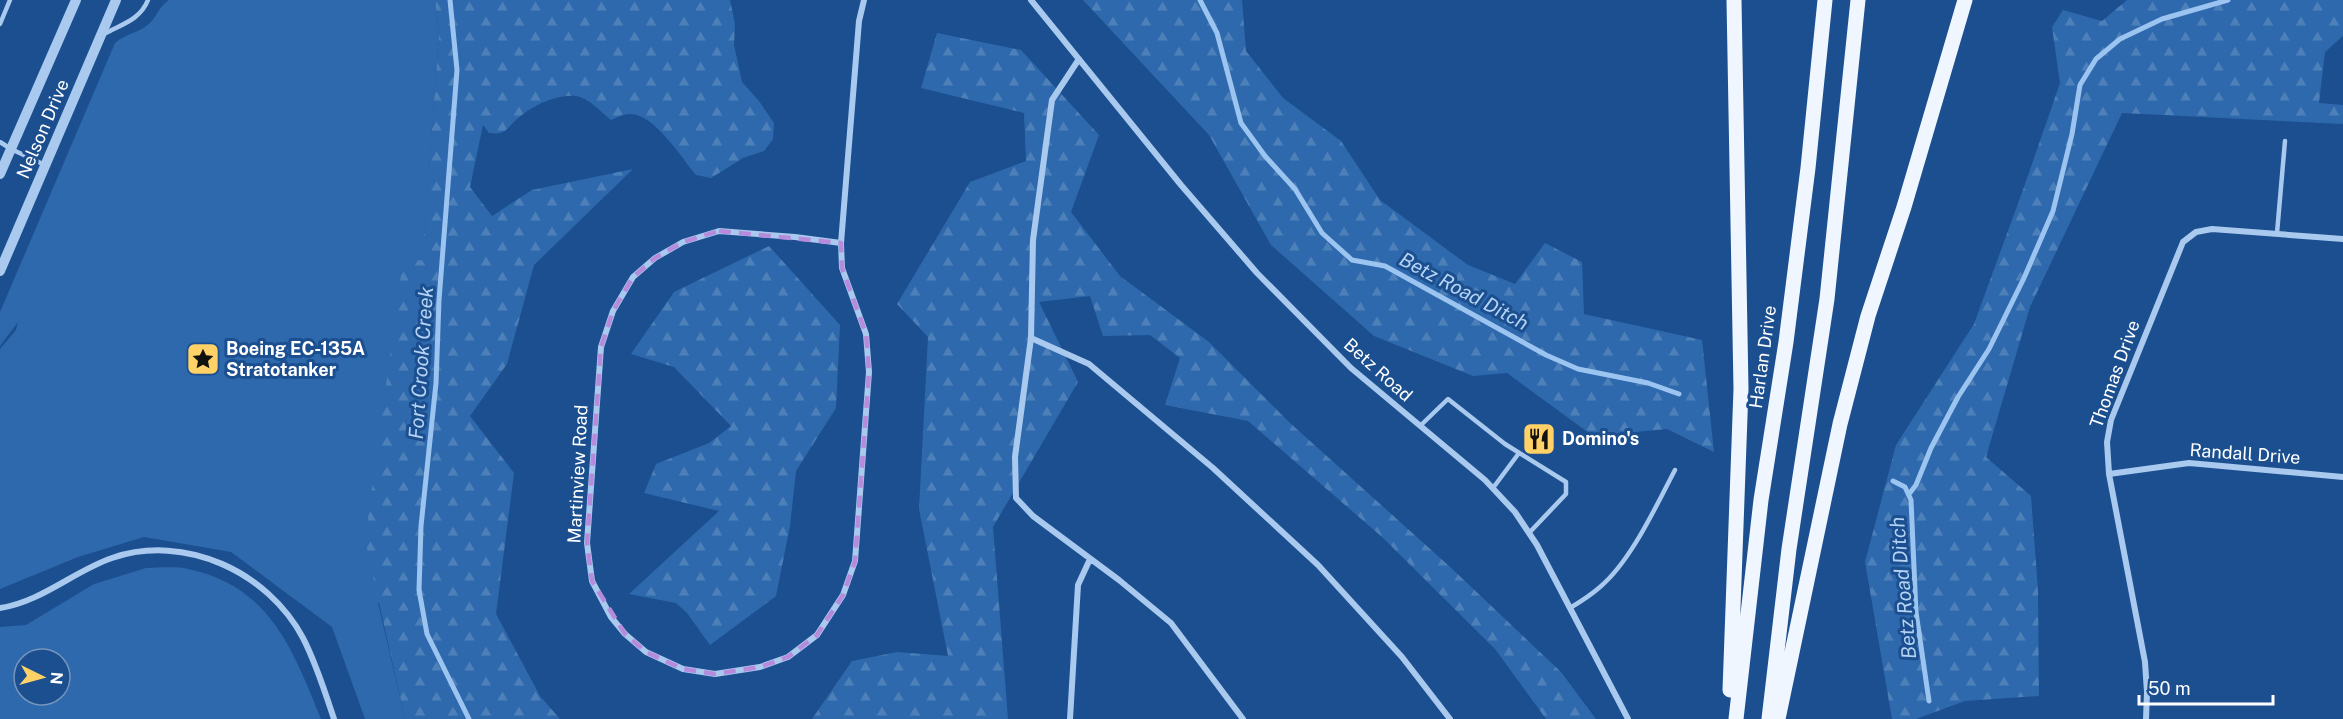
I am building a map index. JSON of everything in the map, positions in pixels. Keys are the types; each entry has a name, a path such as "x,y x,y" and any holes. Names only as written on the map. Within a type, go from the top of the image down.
{"main road":[{"path":"1729,719 1741,389 1734,0"},
{"name":"Harlan Drive","path":"1736,719 1761,500 1786,342 1805,191 1825,0"},
{"path":"1769,719 1789,549 1827,299 1858,0"},
{"path":"1945,64 1955,0"},
{"path":"1778,719 1840,424 1868,316 1904,207 1965,0"}],"street":[{"name":"Nelson Drive","path":"0,174 76,0"},
{"name":"Nelson Drive","path":"0,271 116,0"},
{"name":"Martinview Road","path":"841,243 719,231 683,242 655,258 633,277 613,311 601,346 594,431 587,543 592,581 611,617 625,634 646,652 682,669 715,674 760,667 788,657 818,635 843,595 855,561 869,372 866,334 842,268 841,243 859,21 864,0"},
{"name":"Betz Road","path":"1031,0 1181,185 1257,273 1351,368 1493,489 1515,512 1570,608 1628,719"},
{"path":"1079,59 1052,100 1033,240 1031,338 1015,457 1016,498 1033,516 1171,623 1243,719"},
{"name":"Thomas Drive","path":"2146,719 2145,662 2109,474 2107,442 2111,420 2184,242 2196,232 2212,228 2343,239"},
{"path":"1031,338 1089,364 1213,468 1318,565 1402,657 1450,719"},
{"name":"Randall Drive","path":"2109,474 2190,463 2343,477"},
{"path":"0,608 35,598 91,566 115,557 146,551 203,556 230,567 266,590 287,613 303,638 334,719"},
{"path":"1070,719 1078,585 1090,559"}],"lane":[{"path":"0,24 10,0"},
{"path":"101,35 135,19 143,12 148,0"},
{"path":"0,141 11,149 45,165"},
{"path":"2277,234 2285,141"},
{"path":"1420,426 1448,399 1519,453 1566,482 1566,494 1529,533"},
{"path":"1493,489 1519,453"},
{"path":"1570,608 1601,587 1621,564 1649,520 1675,470"}],"highlighted area":[{"path":"719,231 841,243 842,268 866,334 869,372 855,561 843,595 817,635 788,657 760,667 715,674 683,669 646,652 625,634 592,581 587,543 601,347 613,311 633,277 655,258 683,242"}],"green space":[{"path":"169,0 435,0 439,35 398,592 378,603 405,719 365,719 332,627 231,552 144,537 78,557 0,589 0,349 16,330 18,322 0,346 0,312 115,43 146,26"},
{"path":"435,0 730,0 735,24 734,45 742,82 774,123 773,139 764,151 743,158 711,178 696,175 666,137 647,120 638,115 629,114 611,120 581,97 568,96 551,99 522,115 502,132 489,133 483,125 470,187 492,216 532,190 633,169 534,265 507,364 470,416 514,473 496,614 540,696 560,719 405,719 365,540 401,263 422,260 439,35"},
{"path":"1083,0 1242,0 1246,51 1283,98 1341,141 1380,200 1468,265 1515,284 1545,243 1582,262 1584,314 1702,340 1714,452 1667,429 1593,436 1507,373 1473,376 1374,336 1271,245 1209,135"},
{"path":"2127,0 2343,0 2343,36 2325,52 2319,103 2343,105 2343,124 2122,113 2030,307 1986,457 2031,496 2038,591 2039,696 1965,701 1916,719 1892,719 1865,562 1896,445 1974,324 2060,83 2052,27 2063,10 2102,21"},
{"path":"937,33 1021,50 1099,135 1071,212 1120,276 1209,342 1290,423 1448,565 1561,672 1596,719 1546,719 1495,649 1382,537 1248,421 1165,405 1180,358 1150,335 1103,336 1090,296 1039,302 1078,382 993,527 1008,719 812,719 852,661 897,652 948,656 919,509 928,337 897,304 970,182 1026,161 1024,113 921,88"},
{"path":"769,246 840,325 836,408 796,471 790,526 776,596 710,645 687,613 676,603 629,594 719,511 644,493 656,464 709,443 731,426 674,367 631,354 674,292"},
{"path":"173,567 216,577 239,590 259,606 275,624 300,669 321,719 0,719 0,627 26,625 94,584 146,568"}],"waterway":[{"name":"Fort Crook Creek","path":"450,0 457,70 439,300 436,383 421,526 419,590 427,634 469,719"},
{"name":"Betz Road Ditch","path":"1200,0 1217,33 1241,123 1265,156 1295,189 1322,233 1352,260 1385,266 1546,355 1578,369 1648,383 1679,394"},
{"path":"1909,494 1916,485 1931,448 1958,397 1989,349 2024,278 2053,211 2072,134 2080,85 2096,59 2120,39 2162,19 2228,0"},
{"name":"Betz Road Ditch","path":"1893,481 1905,487 1911,500 1916,612 1929,701"}],"place":[{"name":"Boeing EC-135A Stratotanker","path":"203,359"},
{"name":"Domino's","path":"1539,439"}]}
